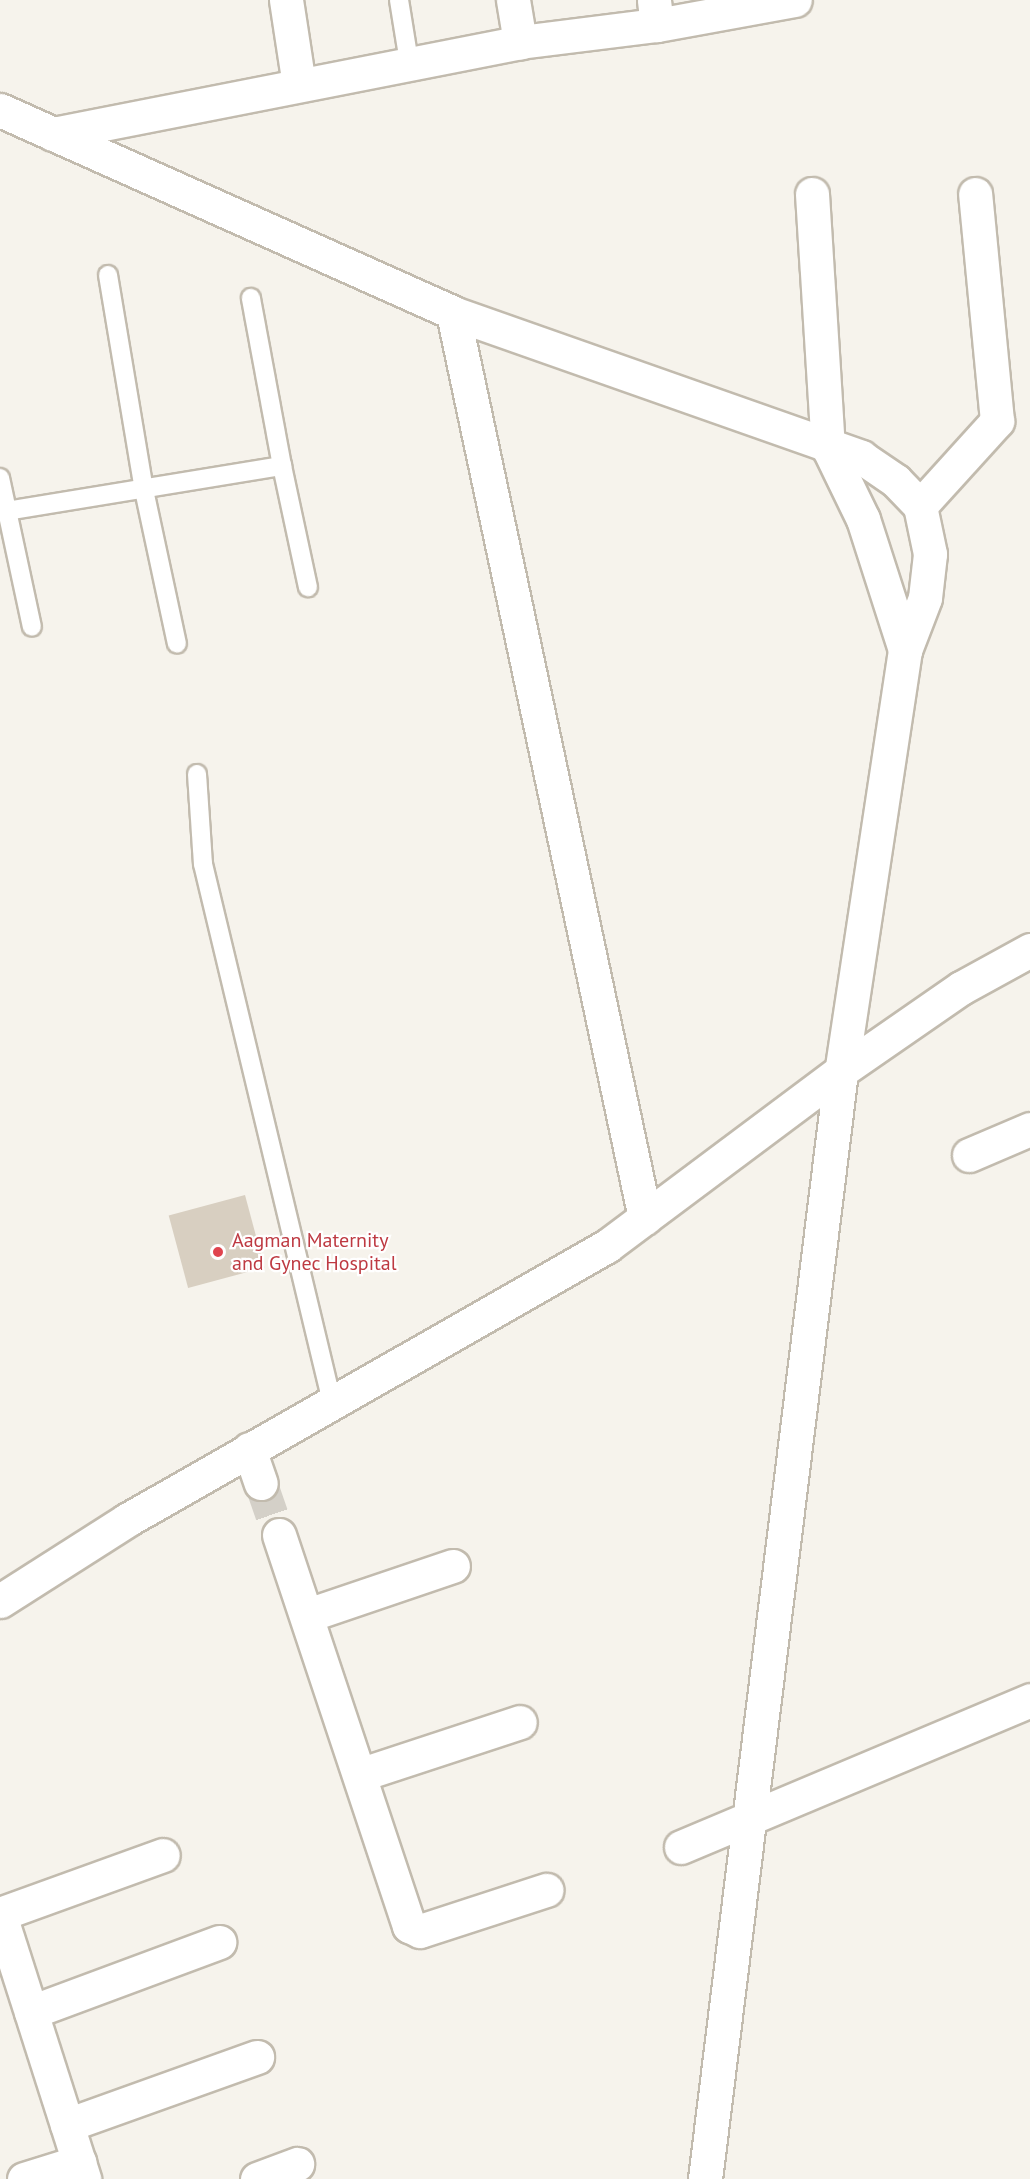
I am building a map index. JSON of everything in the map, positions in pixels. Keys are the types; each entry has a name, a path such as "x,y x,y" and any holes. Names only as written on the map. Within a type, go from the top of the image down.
{"street":[{"path":"286,0 299,85"},
{"path":"513,0 520,42"},
{"path":"53,134 656,13 795,0"},
{"path":"0,110 453,313 861,457 896,481 920,506 930,554 925,598 905,650 841,1071 705,2179"},
{"path":"812,194 828,447 863,519 905,650"},
{"path":"920,506 997,421 975,194"},
{"path":"453,313 645,1218"},
{"path":"4,1589 607,1246 841,1071 961,988 1030,950"},
{"path":"969,1155 1030,1129"},
{"path":"249,1449 261,1483"},
{"path":"279,1535 362,1774 409,1926 420,1931 546,1890"},
{"path":"308,1615 453,1566"},
{"path":"681,1847 1030,1700"},
{"path":"362,1774 520,1722"},
{"path":"24,2179 81,2171 0,1914 163,1855"},
{"path":"31,2012 219,1942"},
{"path":"67,2126 257,2057"},
{"path":"257,2179 297,2164"}],"lane":[{"path":"399,0 409,62"},
{"path":"108,275 144,490 177,644"},
{"path":"251,298 282,466 308,586"},
{"path":"3,512 282,466"},
{"path":"0,478 3,512 32,627"},
{"path":"196,774 203,864 332,1402"}],"building":[{"path":"245,1195 264,1267 188,1288 169,1215"}],"tunnel":[{"path":"261,1483 279,1535"}],"place":[{"name":"Aagman Maternity and Gynec Hospital","path":"218,1252"}]}
